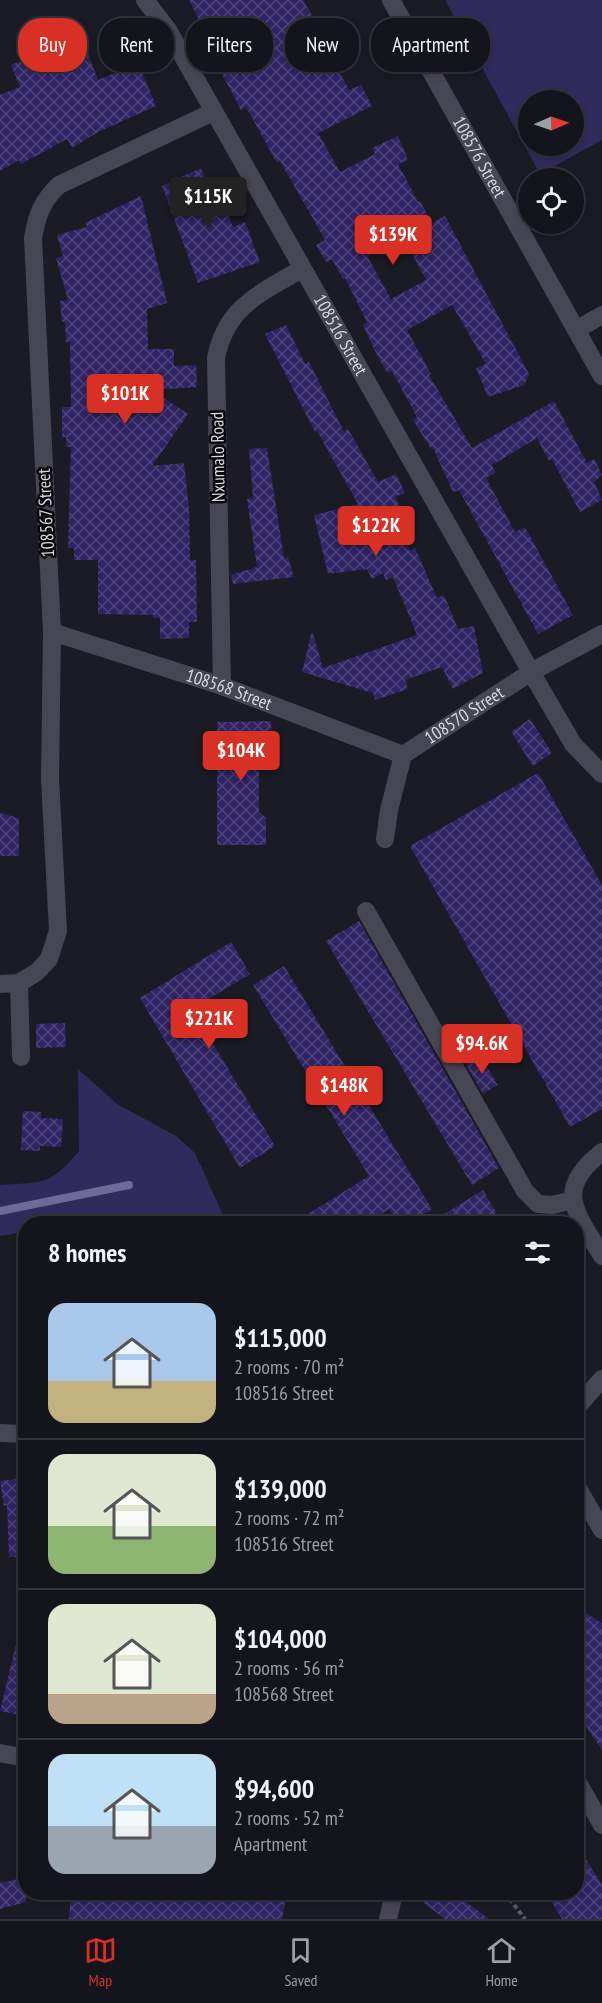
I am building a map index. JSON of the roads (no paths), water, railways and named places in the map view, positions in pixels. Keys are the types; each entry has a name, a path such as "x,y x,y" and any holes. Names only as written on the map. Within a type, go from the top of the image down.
{"street":[{"name":"108516 Street","path":"145,0 168,30 573,744 602,774"},
{"name":"108576 Street","path":"391,0 602,376"},
{"name":"108567 Street","path":"19,983 37,972 50,959 58,931 50,779 52,633 33,238 37,215 46,196 59,185 213,112"},
{"name":"Nxumalo Road","path":"222,686 218,348 230,319 241,307 302,269"},
{"path":"576,330 602,315"},
{"name":"108568 Street","path":"52,633 222,686 403,755"},
{"name":"108570 Street","path":"403,755 531,672 602,633"},
{"path":"385,839 389,810 403,755"},
{"path":"366,911 525,1191 538,1204 552,1205 573,1200"},
{"path":"0,984 19,983 21,1057"},
{"path":"581,1216 573,1200 575,1180 584,1168 602,1152"},
{"path":"584,1221 602,1256"},
{"path":"584,1399 602,1379"},
{"path":"0,1433 18,1434"},
{"path":"584,1499 602,1530"},
{"path":"0,1753 18,1756"},
{"path":"584,1793 602,1825"},
{"path":"388,1919 392,1900"}],"waterway":[{"path":"0,1211 129,1185"}]}
